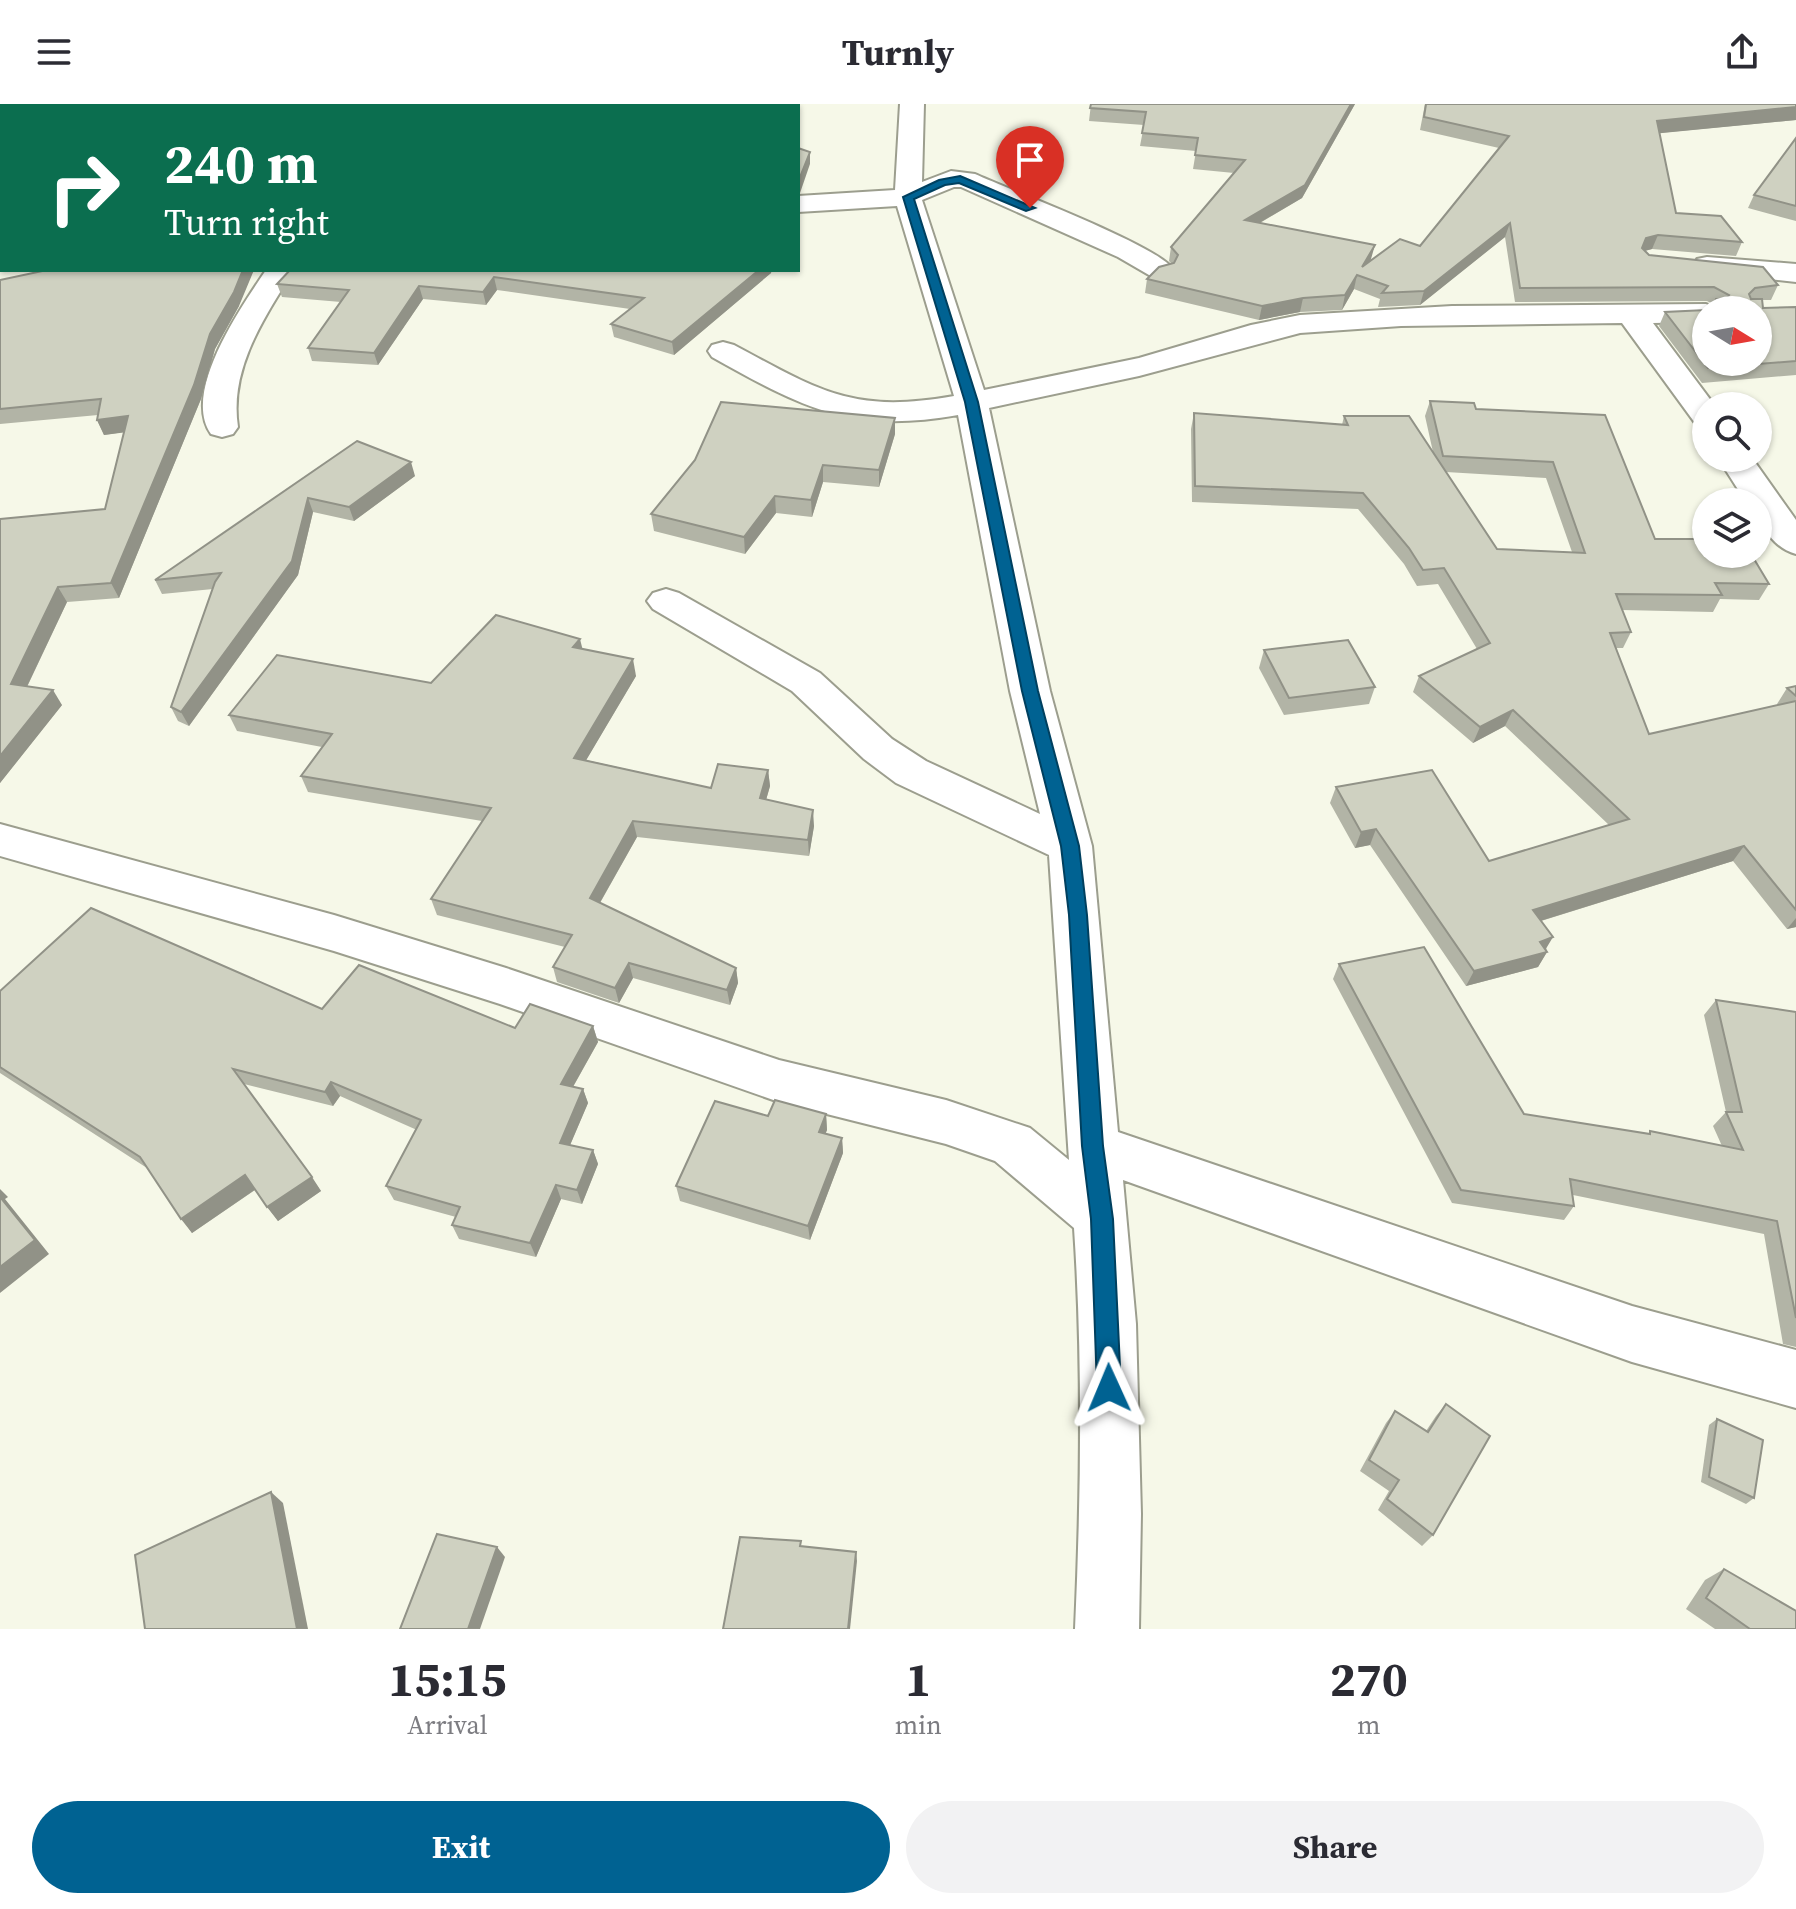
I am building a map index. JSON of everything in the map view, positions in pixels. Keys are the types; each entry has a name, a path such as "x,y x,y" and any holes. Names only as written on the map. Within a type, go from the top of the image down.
{"street":[{"path":"912,104 908,197 972,402 1030,691 1070,846 1078,915 1092,1146 1102,1219 1108,1324 1111,1514 1107,1629"},
{"path":"800,204 908,197 951,179 966,180 1128,251 1159,269"},
{"path":"1680,263 1796,273"},
{"path":"222,427 219,400 233,353 257,304 279,272"},
{"path":"723,351 796,392 845,408 890,412 972,402 1159,363 1257,333 1296,325 1403,317 1692,314"},
{"path":"1632,316 1692,397"},
{"path":"1744,472 1766,507 1796,543"},
{"path":"666,601 806,682 878,749 911,772 1070,846"},
{"path":"0,840 334,933 506,987 779,1081 946,1122 1012,1144 1102,1219"},
{"path":"1092,1146 1632,1334 1796,1379"}],"building":[{"path":"1091,104 1351,104 1305,185 1245,220 1375,245 1362,267 1400,239 1420,246 1509,136 1424,117 1426,104 1796,104 1796,107 1657,121 1676,213 1721,216 1742,242 1658,235 1646,238 1642,248 1649,255 1763,267 1778,285 1755,288 1750,296 1728,296 1714,287 1520,288 1510,223 1424,291 1382,293 1388,286 1357,275 1345,295 1303,298 1262,306 1147,279 1159,267 1174,263 1178,255 1171,247 1245,160 1195,155 1198,138 1142,133 1146,112 1090,108"},
{"path":"1796,138 1796,206 1754,195"},
{"path":"800,149 810,152 800,177"},
{"path":"38,272 242,272 210,334 194,385 111,583 58,587 11,684 53,690 0,756 0,519 105,509 128,416 97,420 101,399 0,409 0,280"},
{"path":"288,272 757,272 672,342 611,324 644,298 494,277 483,292 419,286 374,353 308,348 349,290 277,284"},
{"path":"1796,307 1796,361 1772,363 1772,308"},
{"path":"1692,311 1692,347 1665,312"},
{"path":"1430,401 1474,403 1476,409 1605,415 1655,539 1692,539 1692,568 1759,568 1769,584 1715,583 1722,595 1616,594 1631,632 1610,633 1649,734 1796,701 1796,910 1744,846 1533,910 1553,937 1540,942 1547,952 1474,971 1376,829 1361,832 1336,787 1432,770 1489,861 1629,819 1513,710 1480,727 1419,676 1490,643 1444,568 1423,570 1409,548 1363,493 1195,486 1194,413 1348,425 1344,416 1409,416 1497,549 1585,553 1553,462 1443,456"},
{"path":"721,402 895,418 879,470 823,465 811,500 775,496 744,537 651,514 695,460"},
{"path":"357,441 411,462 349,507 308,498 292,561 181,712 171,707 215,582 221,573 155,580"},
{"path":"496,615 580,639 573,647 633,659 574,758 711,788 718,764 768,770 760,798 813,810 808,840 633,821 590,898 736,968 727,990 629,963 615,988 553,967 572,935 431,899 491,808 301,776 332,734 229,715 277,655 431,683"},
{"path":"1348,640 1375,687 1289,698 1264,650"},
{"path":"1796,686 1796,696 1787,688"},
{"path":"91,908 322,1009 359,965 515,1028 530,1004 593,1026 561,1084 583,1089 560,1143 593,1150 577,1190 556,1185 530,1243 452,1225 460,1207 386,1186 421,1120 331,1082 325,1092 233,1069 312,1177 267,1207 245,1175 181,1219 140,1157 0,1067 0,991"},
{"path":"1424,947 1524,1114 1650,1134 1650,1131 1743,1150 1726,1112 1742,1112 1716,1000 1796,1012 1796,1318 1777,1221 1570,1179 1574,1206 1461,1190 1339,964"},
{"path":"775,1100 826,1114 819,1132 842,1138 808,1226 676,1186 715,1101 768,1116"},
{"path":"0,1197 35,1240 0,1267"},
{"path":"1446,1404 1490,1436 1433,1535 1387,1499 1399,1480 1369,1460 1395,1411 1428,1432"},
{"path":"1717,1419 1763,1440 1754,1498 1709,1477"},
{"path":"271,1492 297,1629 145,1629 135,1555"},
{"path":"437,1534 497,1547 468,1629 400,1629"},
{"path":"740,1537 801,1541 800,1546 856,1552 848,1629 723,1629"},
{"path":"1724,1569 1796,1611 1796,1629 1750,1629 1706,1598"}],"route":[{"path":"1030,208 960,179 951,179 908,197 972,402 1030,691 1070,846 1078,915 1092,1146 1102,1219 1109,1388"}]}
